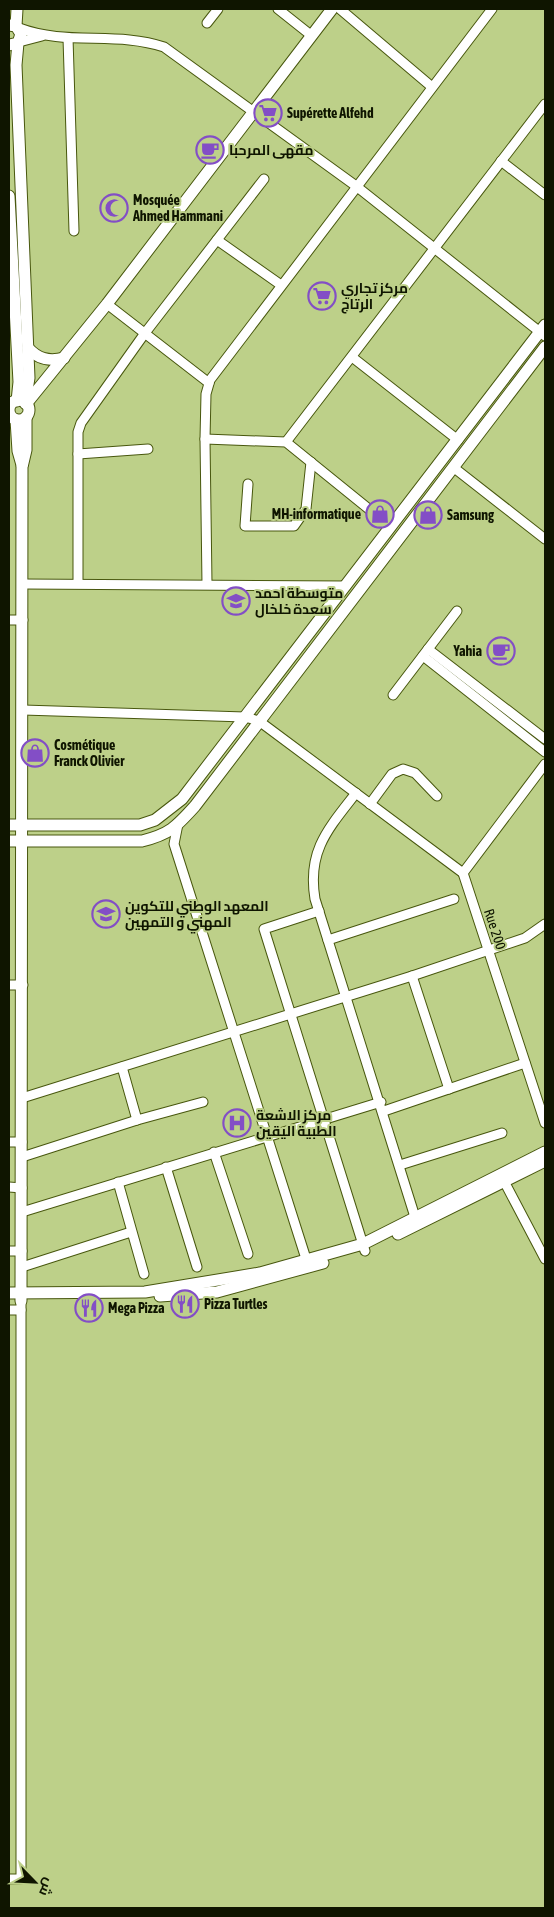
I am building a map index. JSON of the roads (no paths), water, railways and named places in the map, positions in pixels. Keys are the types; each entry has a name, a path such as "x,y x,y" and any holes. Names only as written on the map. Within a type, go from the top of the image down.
{"main road":[{"path":"17,9 15,26 21,34 15,43 29,382 17,411"},
{"path":"17,411 64,358 107,304 332,9"},
{"path":"9,196 19,382 17,411 26,450 22,467 23,985 21,1301"},
{"path":"9,825 140,825 156,820 182,799 544,331"},
{"path":"9,841 142,841 162,836 178,824 259,722 545,347"},
{"path":"28,348 41,358 53,360 64,358"},
{"path":"364,1248 415,1217 545,1152"},
{"path":"9,1301 143,1298 217,1292 364,1248 505,1182 545,1161"},
{"path":"9,1293 21,1301"}],"street":[{"path":"207,23 218,9"},
{"path":"278,9 312,36"},
{"path":"340,9 432,87"},
{"path":"206,584 205,439 206,394 209,383 214,373 280,285 492,9"},
{"path":"15,26 42,36 131,39 164,47 255,111 356,186 544,331"},
{"path":"15,43 42,36"},
{"path":"68,38 74,231"},
{"path":"286,442 545,104"},
{"path":"501,161 545,196"},
{"path":"78,583 78,454 81,423 145,333 264,179"},
{"path":"217,240 280,285"},
{"path":"107,304 209,383"},
{"path":"352,356 458,440"},
{"path":"205,439 286,442 391,527"},
{"path":"78,454 148,449"},
{"path":"248,484 245,526 294,526 306,509 311,462"},
{"path":"454,467 545,540"},
{"path":"23,584 346,586"},
{"path":"393,695 457,611"},
{"path":"9,620 23,620"},
{"path":"425,653 545,738"},
{"path":"425,653 545,752"},
{"path":"22,710 107,711 245,717 259,722 463,873 545,764"},
{"path":"370,804 392,774 403,769 415,773 437,796"},
{"path":"356,793 330,826 315,857 312,883 319,911 382,1106 415,1217"},
{"path":"178,824 174,844 307,1264"},
{"path":"156,838 174,844"},
{"name":"Rue 200","path":"463,873 487,951 545,1123"},
{"path":"328,940 454,899"},
{"path":"319,911 264,929 364,1248"},
{"path":"22,1098 412,976 525,938 545,924"},
{"path":"412,976 449,1089"},
{"path":"9,985 23,985"},
{"path":"22,1212 267,1136 449,1089 524,1063"},
{"path":"122,1067 137,1120"},
{"path":"22,1157 137,1120 203,1102"},
{"path":"400,1165 502,1133"},
{"path":"9,1142 22,1142"},
{"path":"214,1152 248,1254"},
{"path":"166,1167 197,1267"},
{"path":"118,1182 144,1274"},
{"path":"505,1182 545,1259"},
{"path":"9,1187 22,1188"},
{"path":"22,1268 131,1232"},
{"path":"9,1251 22,1251"},
{"path":"9,1310 21,1301"},
{"path":"9,1879 21,1879 21,1301"}],"place":[{"name":"Supérette Alfehd","path":"268,113"},
{"name":"مقهى المرحبا","path":"210,150"},
{"name":"Mosquée Ahmed Hammani","path":"114,208"},
{"name":"مركز تجاري الرتاج","path":"322,296"},
{"name":"MH-informatique","path":"380,514"},
{"name":"Samsung","path":"428,515"},
{"name":"متوسطة احمد سعدة خلخال","path":"236,601"},
{"name":"Yahia","path":"501,651"},
{"name":"Cosmétique Franck Olivier","path":"35,753"},
{"name":"المعهد الوطني للتكوين المهني و التمهين","path":"106,914"},
{"name":"مركز الاشعة الطبية اليقين","path":"237,1123"},
{"name":"Pizza Turtles","path":"185,1304"},
{"name":"Mega Pizza","path":"89,1308"}]}
